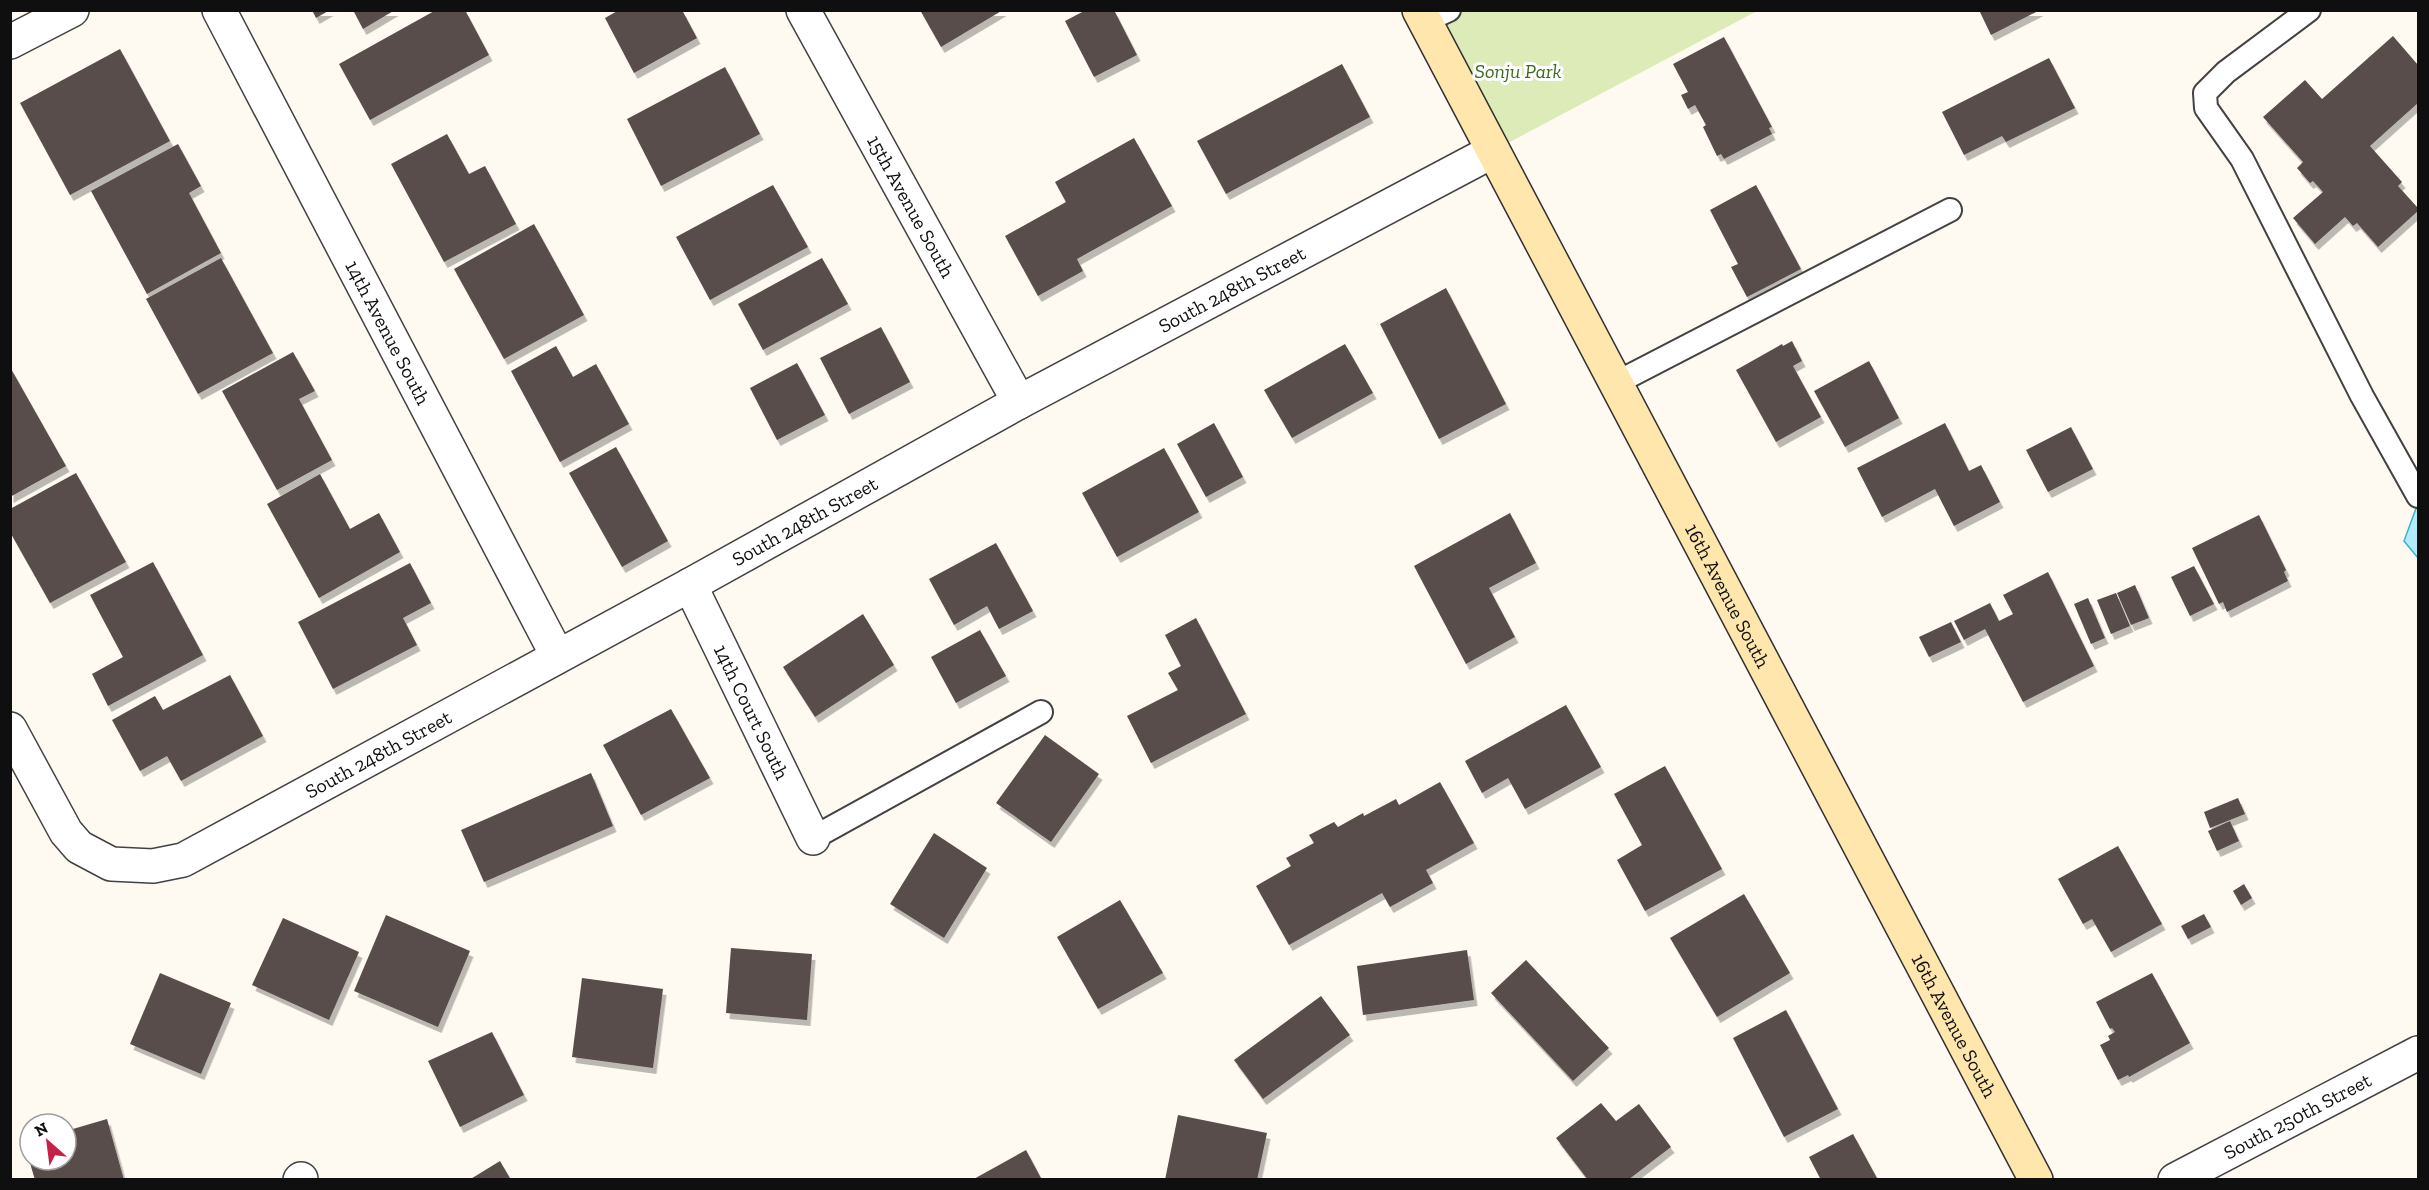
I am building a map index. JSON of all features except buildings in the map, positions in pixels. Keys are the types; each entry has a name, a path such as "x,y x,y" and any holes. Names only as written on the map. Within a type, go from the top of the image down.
{"main road":[{"name":"16th Avenue South","path":"1431,14 1493,151 2036,1179"}],"street":[{"path":"10,42 72,10"},
{"name":"14th Avenue South","path":"219,10 557,655"},
{"name":"15th Avenue South","path":"803,10 1019,402"},
{"name":"South 248th Street","path":"10,729 66,832 80,847 111,864 153,866 183,860 557,655 690,585 1019,402 1493,151"},
{"name":"14th Court South","path":"690,585 813,838"},
{"name":"South 250th Street","path":"2175,1179 2418,1053"}],"lane":[{"path":"2309,10 2226,72 2205,93 2206,108 2242,159 2361,396 2414,488"},
{"path":"1616,383 1950,210"},
{"path":"813,838 1041,712"}],"green space":[{"name":"Sonju Park","path":"1419,11 1757,11 1493,151"}],"water":[{"path":"2418,503 2418,558 2404,541"}]}
